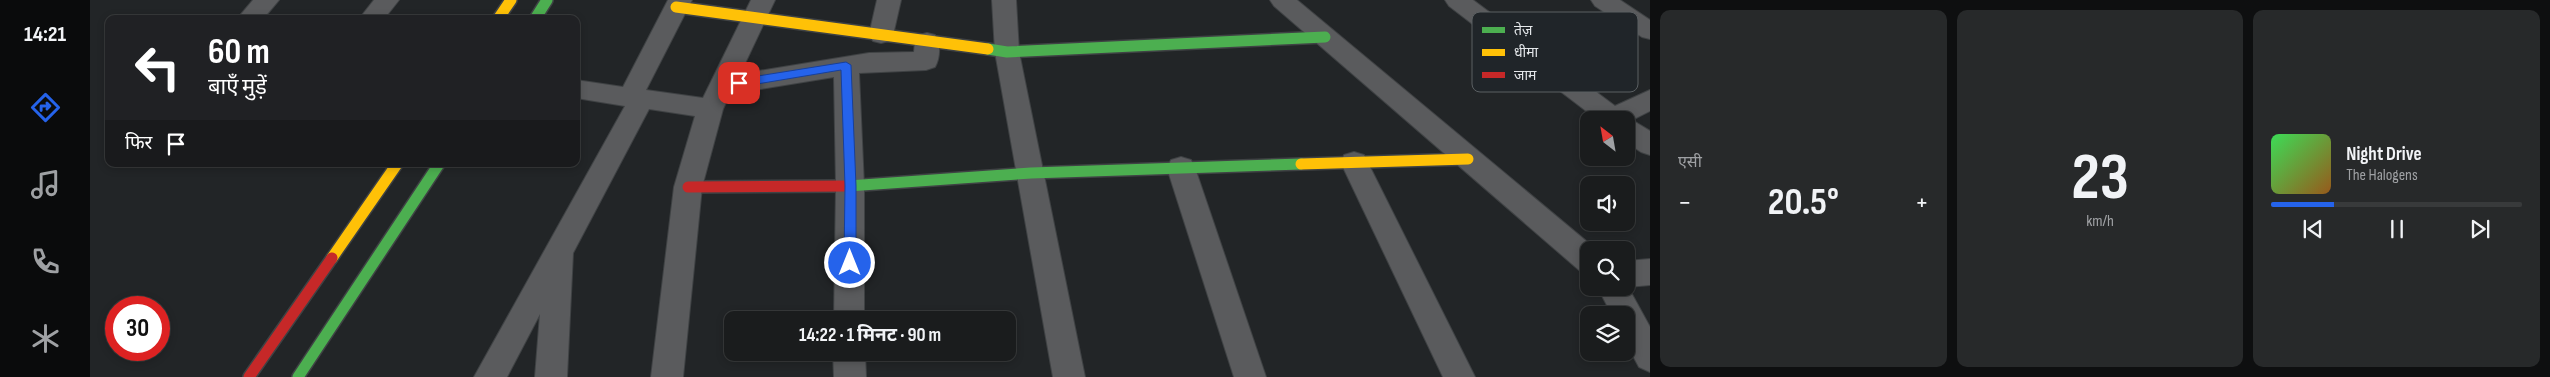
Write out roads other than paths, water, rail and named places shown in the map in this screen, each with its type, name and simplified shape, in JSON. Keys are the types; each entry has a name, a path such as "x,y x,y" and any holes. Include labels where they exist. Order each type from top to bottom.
{"street":[{"path":"253,15 267,0"},
{"path":"374,15 387,0"},
{"path":"501,15 511,0"},
{"path":"537,15 547,0"},
{"path":"881,35 889,0"},
{"path":"1004,0 1007,52 1069,377"},
{"path":"1282,0 1580,253"},
{"path":"1457,0 1473,12"},
{"path":"1603,0 1621,12"},
{"path":"490,377 561,248 636,98 678,3 758,9 881,35 1007,52 1325,37"},
{"path":"667,377 688,187 715,97 758,9"},
{"path":"1638,23 1650,31"},
{"path":"580,90 636,98 715,97 846,65 869,62 926,61 927,41"},
{"path":"846,65 850,186 849,311"},
{"path":"1579,92 1604,111"},
{"path":"1634,111 1650,99"},
{"path":"1635,134 1650,145"},
{"path":"688,187 850,186 1031,173 1468,159"},
{"path":"1354,163 1459,377"},
{"path":"249,377 395,167"},
{"path":"298,377 437,167"},
{"path":"1181,168 1250,377"},
{"path":"550,377 561,248"},
{"path":"1635,273 1650,272"},
{"path":"1617,296 1650,357"},
{"path":"1630,296 1650,312"},
{"path":"849,361 850,377"}]}
